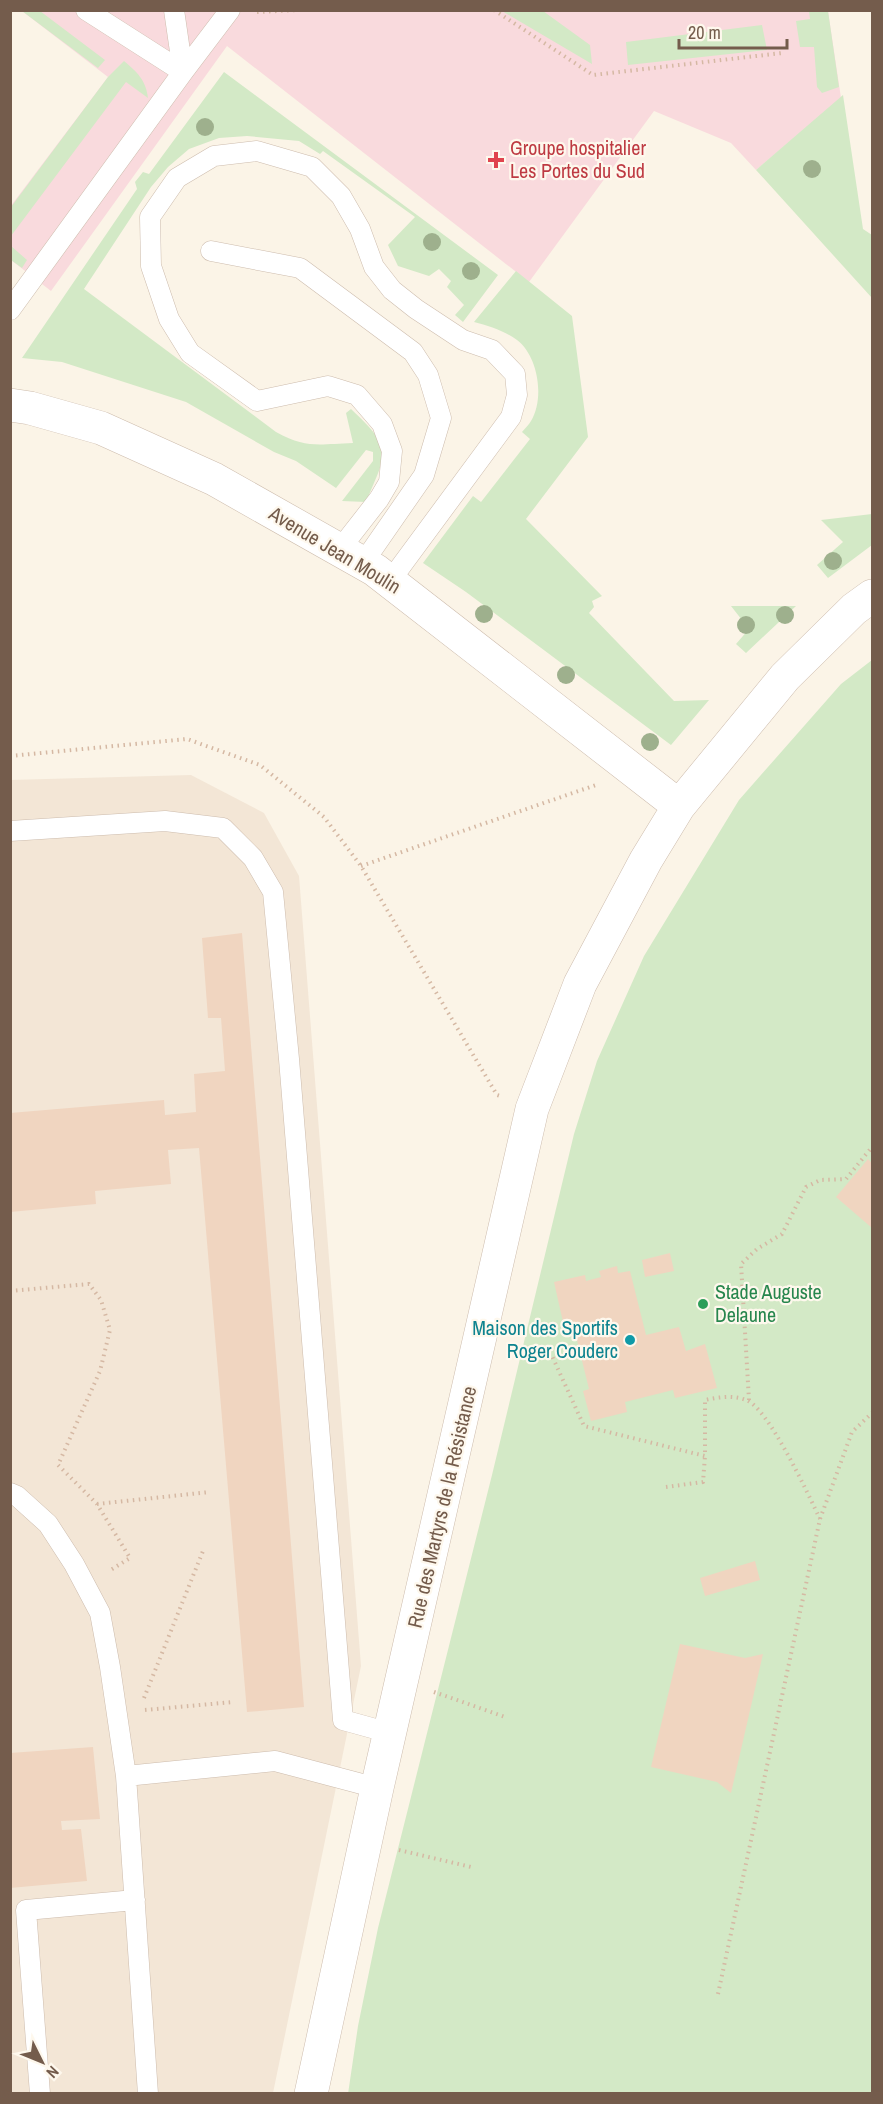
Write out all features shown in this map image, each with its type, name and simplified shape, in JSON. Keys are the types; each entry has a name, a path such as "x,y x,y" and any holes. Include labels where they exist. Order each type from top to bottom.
{"street":[{"name":"Avenue Jean Moulin","path":"10,405 30,408 101,428 214,479 352,556 390,581 679,806"},
{"name":"Rue des Martyrs de la Résistance","path":"311,2094 377,1788 532,1109 580,984 646,860 679,806 785,677 854,609 873,596"}],"lane":[{"path":"86,10 183,72"},
{"path":"174,10 183,72"},
{"path":"10,310 183,72 231,10"},
{"path":"352,556 389,482 392,451 382,424 357,395 328,386 257,401 190,353 169,319 151,266 150,218 177,178 214,156 257,151 312,166 340,196 360,229 374,267 392,290 463,340 492,350 515,374 517,395 511,417 390,581"},
{"path":"211,251 300,268 413,352 428,375 441,418 424,475 352,556"},
{"path":"10,831 165,821 223,828 253,858 273,892 289,1059 343,1719 390,1733"},
{"path":"10,1493 17,1496 48,1524 74,1564 100,1613 126,1776 148,2094"},
{"path":"126,1776 274,1761 377,1788"},
{"path":"40,2094 26,1910 135,1900"}],"path":[{"path":"494,10 593,75 782,53"},
{"path":"10,756 187,739 260,765 324,817 361,866 497,1095 532,1109"},
{"path":"361,866 634,772"},
{"path":"820,1519 773,1428 749,1400 741,1264 757,1249 782,1233 806,1187 820,1180 846,1179 873,1147"},
{"path":"10,1291 89,1284 101,1300 110,1330 100,1371 58,1465 98,1504 130,1558 85,1585"},
{"path":"515,1351 552,1356 584,1426 705,1456"},
{"path":"666,1487 703,1482 705,1400 723,1396 749,1400"},
{"path":"718,1994 820,1519 852,1432 873,1413"},
{"path":"98,1504 210,1492"},
{"path":"138,1710 203,1551"},
{"path":"402,1681 505,1717"},
{"path":"117,1714 138,1710 233,1702"},
{"path":"366,1842 471,1866"}],"shaded area":[{"name":"Groupe hospitalier Les Portes du Sud","path":"22,11 828,11 841,98 756,170 731,143 654,111 529,282 227,46 51,291 11,260 10,207 108,77"},
{"path":"191,775 264,813 299,876 361,1666 273,2093 11,2093 10,780"}],"green space":[{"path":"22,11 40,11 105,60 98,68"},
{"path":"502,11 543,11 590,45 592,64"},
{"path":"809,11 828,11 839,87 822,93 817,87 814,47 800,47 796,21 810,19"},
{"path":"762,25 767,50 628,65 626,42"},
{"path":"124,61 140,77 148,98 126,82 11,236 11,207 108,77"},
{"path":"224,72 498,275 463,322 455,315 464,305 447,287 451,281 439,269 429,276 398,266 388,245 415,217 323,151 320,154 299,141 247,136 219,138 189,149 168,167 151,187 84,289 276,432 287,437 313,444 353,443 346,413 351,409 374,433 380,442 382,451 379,471 366,502 342,501 373,461 373,452 366,450 336,488 296,461 274,452 186,402 62,362 22,358 137,189 135,182 143,172 149,174"},
{"path":"843,95 863,229 872,235 872,298 756,170"},
{"path":"11,246 27,260 22,268 11,260"},
{"path":"516,271 572,316 588,437 526,519 602,596 592,601 594,607 589,613 674,701 709,700 671,745 466,592 423,563 473,496 481,502 530,439 522,432 535,412 538,389 530,356 517,340 497,329 474,322"},
{"path":"872,514 872,545 828,578 817,565 843,542 821,520"},
{"path":"731,606 796,606 746,653 736,644 749,629"},
{"name":"Stade Auguste Delaune","path":"872,660 872,2093 348,2094 358,2026 378,1928 492,1475 574,1134 597,1061 644,956 739,800 841,684"}],"building":[{"path":"242,933 304,1707 247,1712 199,1148 168,1150 171,1184 95,1191 96,1204 10,1212 10,1113 164,1100 165,1115 196,1112 194,1074 225,1071 221,1018 208,1018 202,938"},
{"path":"868,1159 872,1163 872,1228 836,1197"},
{"path":"670,1253 674,1271 645,1277 642,1260"},
{"name":"Maison des Sportifs Roger Couderc","path":"617,1266 618,1273 630,1271 646,1335 679,1327 686,1351 705,1344 717,1388 675,1398 673,1390 625,1402 627,1412 591,1421 583,1391 589,1389 572,1320 563,1322 554,1282 585,1275 586,1281 601,1277 599,1271"},
{"path":"755,1561 760,1580 705,1596 700,1578"},
{"path":"680,1644 745,1658 763,1654 731,1793 717,1782 651,1767"},
{"path":"93,1747 100,1819 61,1821 62,1830 81,1829 87,1881 10,1888 10,1753"}],"place":[{"name":"Groupe hospitalier Les Portes du Sud","path":"496,160"},
{"name":"Stade Auguste Delaune","path":"703,1304"},
{"name":"Maison des Sportifs Roger Couderc","path":"630,1340"}]}
